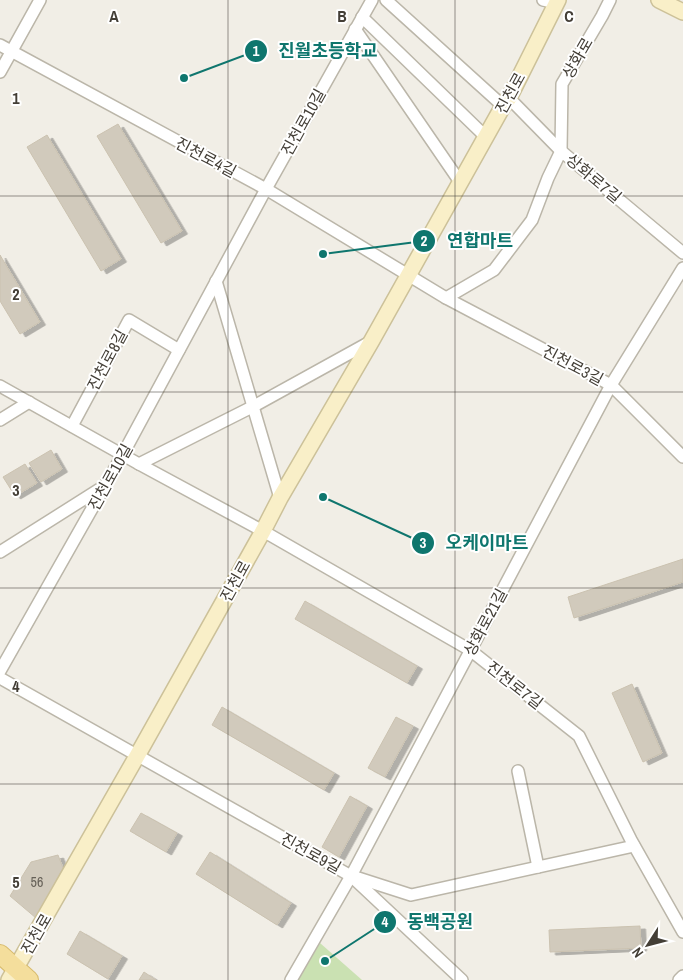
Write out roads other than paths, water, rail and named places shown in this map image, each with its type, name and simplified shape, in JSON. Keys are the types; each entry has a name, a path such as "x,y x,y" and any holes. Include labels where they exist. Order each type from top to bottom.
{"main road":[{"path":"659,0 683,12"},
{"name":"진천로","path":"18,976 137,756 264,531 280,498 371,342 506,102 553,1"},
{"path":"0,954 18,976"}],"street":[{"path":"0,72 40,0"},
{"name":"진천로10길","path":"0,671 123,454 266,189 372,0"},
{"path":"386,0 506,102"},
{"name":"상화로","path":"561,151 562,84 610,0"},
{"path":"362,17 486,137"},
{"path":"356,29 460,182"},
{"name":"진천로4길","path":"0,45 266,189 408,275"},
{"name":"상화로7길","path":"506,102 561,151 683,253"},
{"path":"446,298 494,270 532,220 548,178 561,151"},
{"name":"상화로21길","path":"291,980 351,876 611,385 683,268"},
{"name":"진천로3길","path":"408,275 446,298 611,385 683,457"},
{"path":"216,281 280,498"},
{"name":"진천로8길","path":"72,426 129,320 179,350"},
{"path":"140,464 254,406 371,342"},
{"path":"0,386 264,531"},
{"path":"0,420 29,402"},
{"path":"0,552 105,486"},
{"name":"진천로7길","path":"264,531 470,650 580,736 634,846 683,932"},
{"path":"0,678 137,756"},
{"name":"진천로9길","path":"137,756 351,876 462,980"},
{"path":"518,771 538,867"},
{"path":"351,876 411,896 634,846"},
{"path":"679,980 683,976"}],"place":[{"name":"진월초등학교","path":"184,78"},
{"name":"연합마트","path":"323,254"},
{"name":"오케이마트","path":"323,497"},
{"name":"동백공원","path":"325,961"}]}
